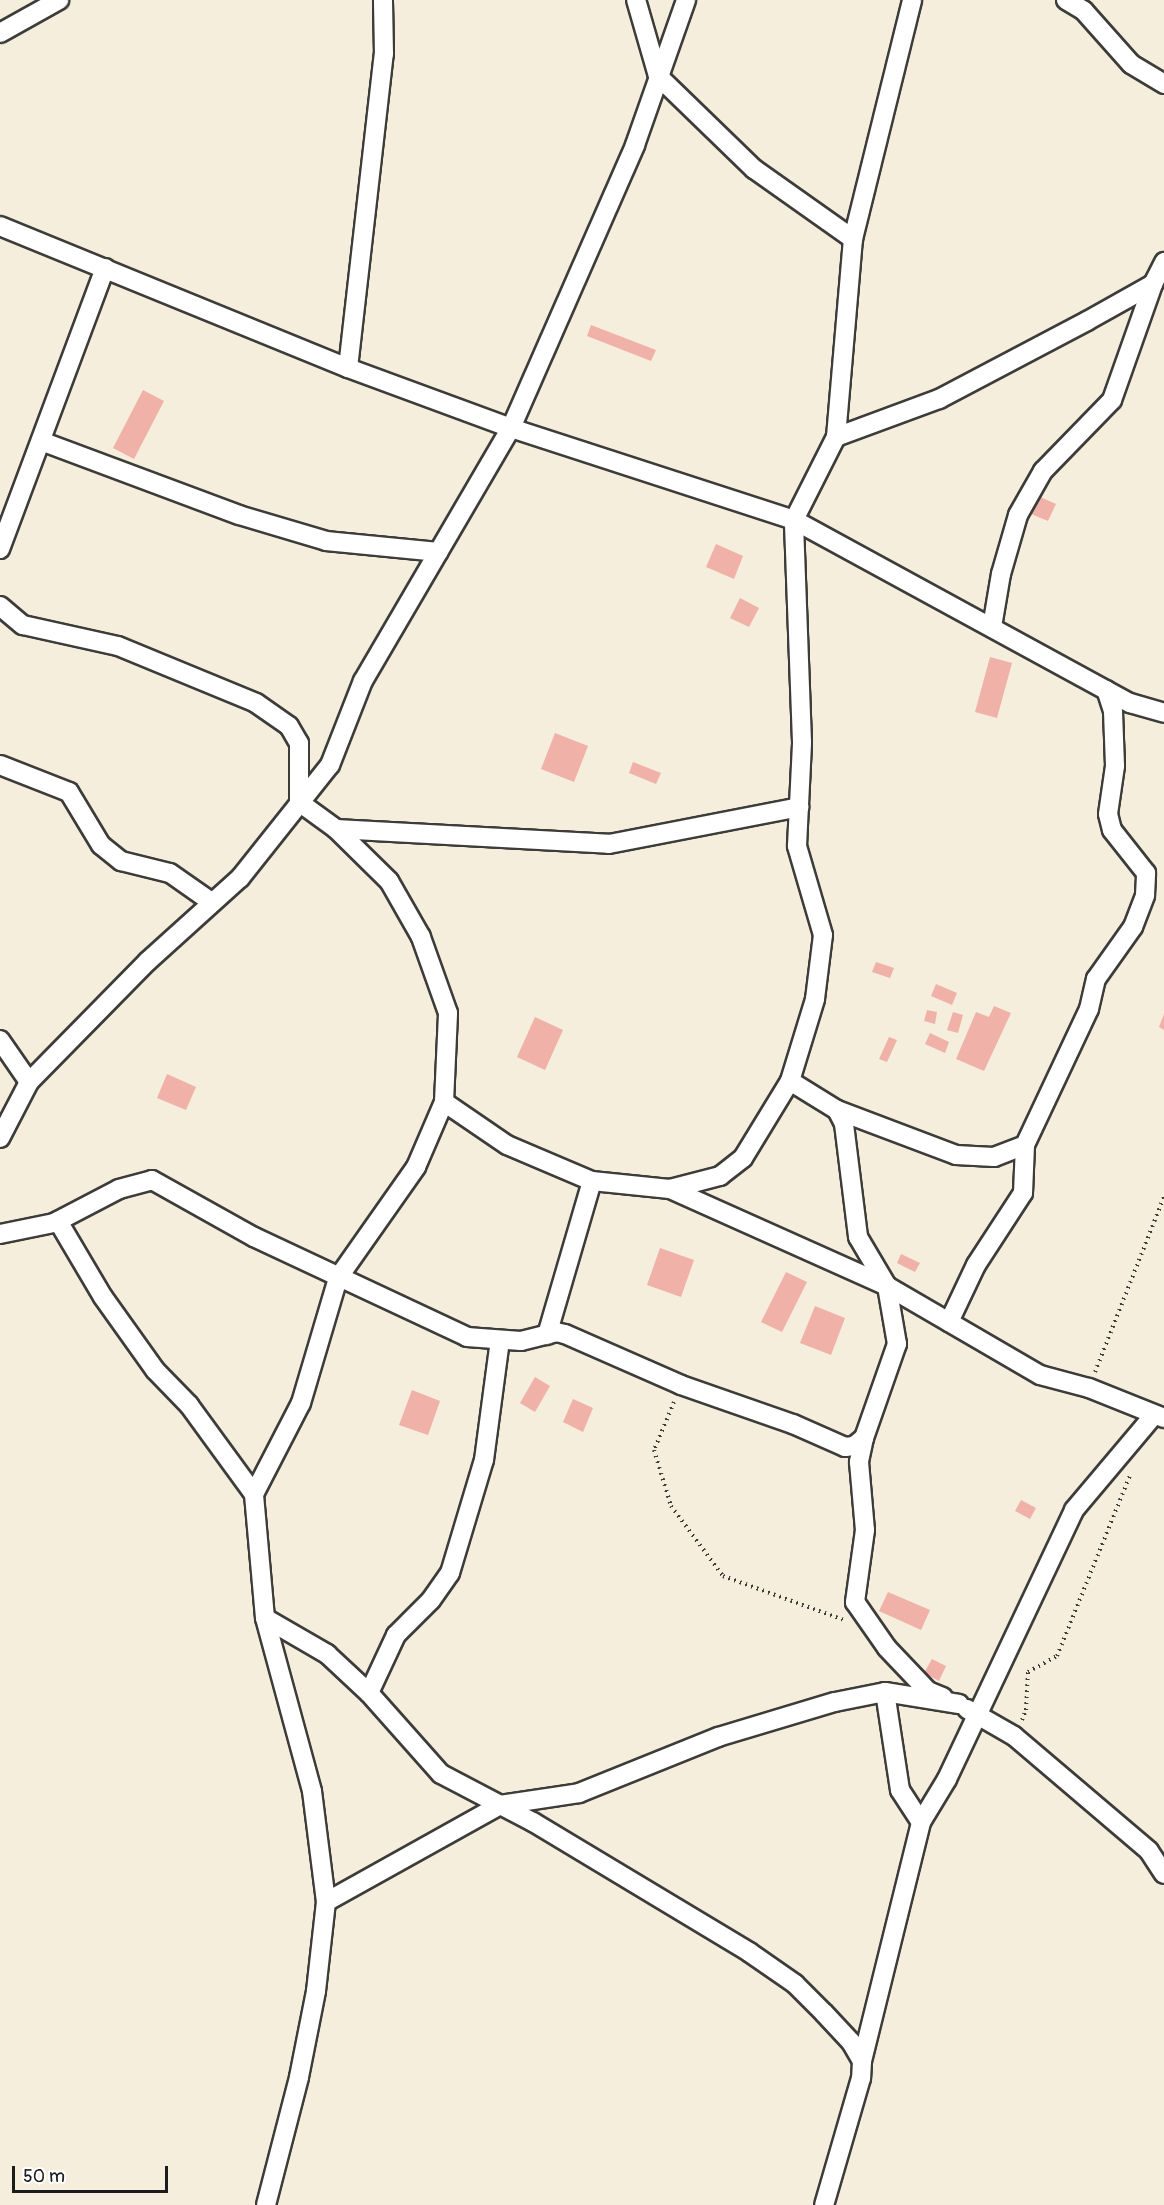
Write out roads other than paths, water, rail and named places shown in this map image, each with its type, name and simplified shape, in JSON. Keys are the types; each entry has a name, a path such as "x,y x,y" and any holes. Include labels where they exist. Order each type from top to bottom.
{"street":[{"path":"0,33 59,0"},
{"path":"348,368 384,54 383,0"},
{"path":"636,0 658,76 754,169 853,239"},
{"path":"0,1137 29,1082 210,901 240,878 330,765 363,681 511,428 635,145 686,0"},
{"path":"670,1189 720,1176 743,1158 790,1081 815,999 823,935 797,846 802,742 794,520 836,437 853,239 912,0"},
{"path":"1066,0 1084,11 1131,64 1164,84"},
{"path":"0,226 348,368 511,428 794,520 1130,703 1164,713"},
{"path":"992,627 1001,574 1018,515 1043,471 1112,400 1153,284 1164,262"},
{"path":"0,549 105,268"},
{"path":"836,437 939,399 1153,284"},
{"path":"40,441 239,514 326,542 438,552"},
{"path":"0,606 23,625 118,645 256,703 289,726 299,743 300,802"},
{"path":"949,1322 976,1265 1023,1193 1025,1145 1089,1009 1096,979 1133,927 1144,895 1146,873 1112,831 1108,814 1115,766 1113,711 1106,690"},
{"path":"0,765 69,792 101,845 121,861 170,873 210,901"},
{"path":"254,1494 301,1403 338,1278 416,1167 444,1102 448,1013 421,937 389,881 336,829 300,802"},
{"path":"336,829 609,844 799,807"},
{"path":"0,1040 29,1082"},
{"path":"790,1081 837,1110 956,1155 994,1157 1025,1145"},
{"path":"444,1102 507,1145 592,1181 670,1189 887,1286 1040,1375 1089,1388 1159,1416 1074,1510 978,1715 921,1822 862,2061 861,2078 824,2205"},
{"path":"837,1110 844,1124 858,1237 887,1286 897,1344 864,1438 859,1462 865,1530 855,1602 870,1627 928,1691 959,1704 1014,1736 1149,1851 1164,1874"},
{"path":"0,1234 58,1221 118,1189 152,1180 254,1237 467,1337 520,1341 565,1334 681,1385 793,1424 845,1447 854,1446 864,1438"},
{"path":"547,1335 592,1181"},
{"path":"58,1221 103,1297 149,1361 196,1414 254,1494 265,1618 312,1791 326,1902 309,2024 266,2205"},
{"path":"369,1693 396,1635 430,1600 450,1573 484,1460 500,1340"},
{"path":"265,1618 327,1654 369,1693 441,1774 500,1804 776,1971 824,2013 851,2042 862,2061"},
{"path":"326,1902 500,1804 579,1793 718,1737 835,1702 885,1692 959,1704"},
{"path":"885,1692 900,1790 921,1822"}]}
